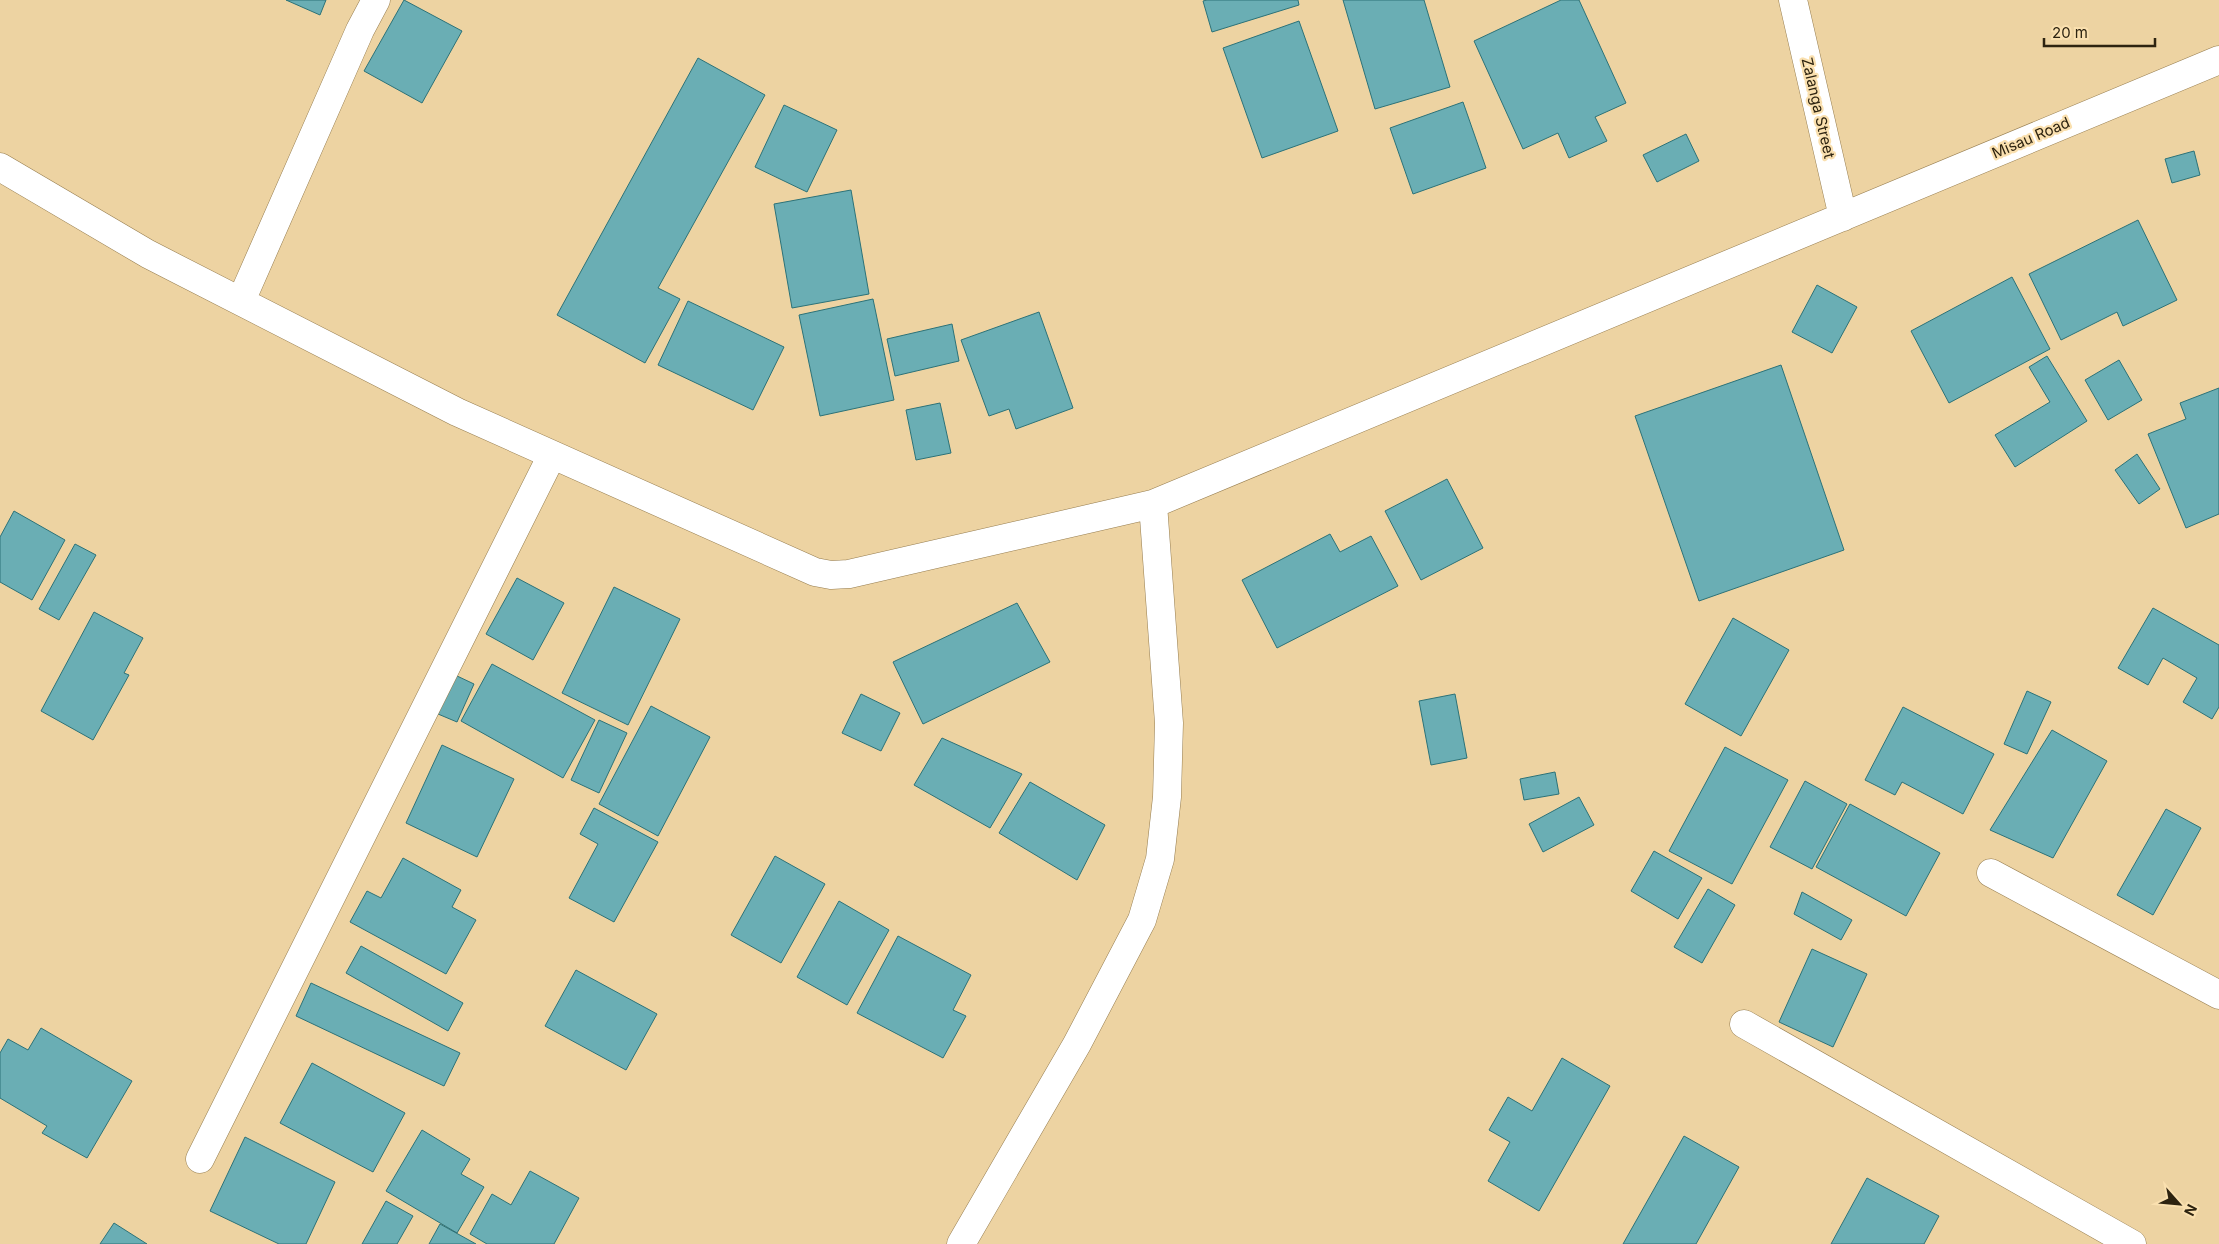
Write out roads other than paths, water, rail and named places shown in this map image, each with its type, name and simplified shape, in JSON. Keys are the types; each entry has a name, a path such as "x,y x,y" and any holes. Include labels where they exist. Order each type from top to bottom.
{"street":[{"path":"241,301 360,30 376,0"},
{"name":"Zalanga Street","path":"1793,0 1843,217"},
{"name":"Misau Road","path":"0,167 148,254 457,412 815,572 831,575 849,574 1152,504 2219,60"},
{"path":"200,1159 552,455"},
{"path":"961,1244 1077,1044 1142,920 1160,859 1167,797 1169,723 1152,504"},
{"path":"1991,873 2219,995"},
{"path":"1744,1024 2132,1244"}]}
